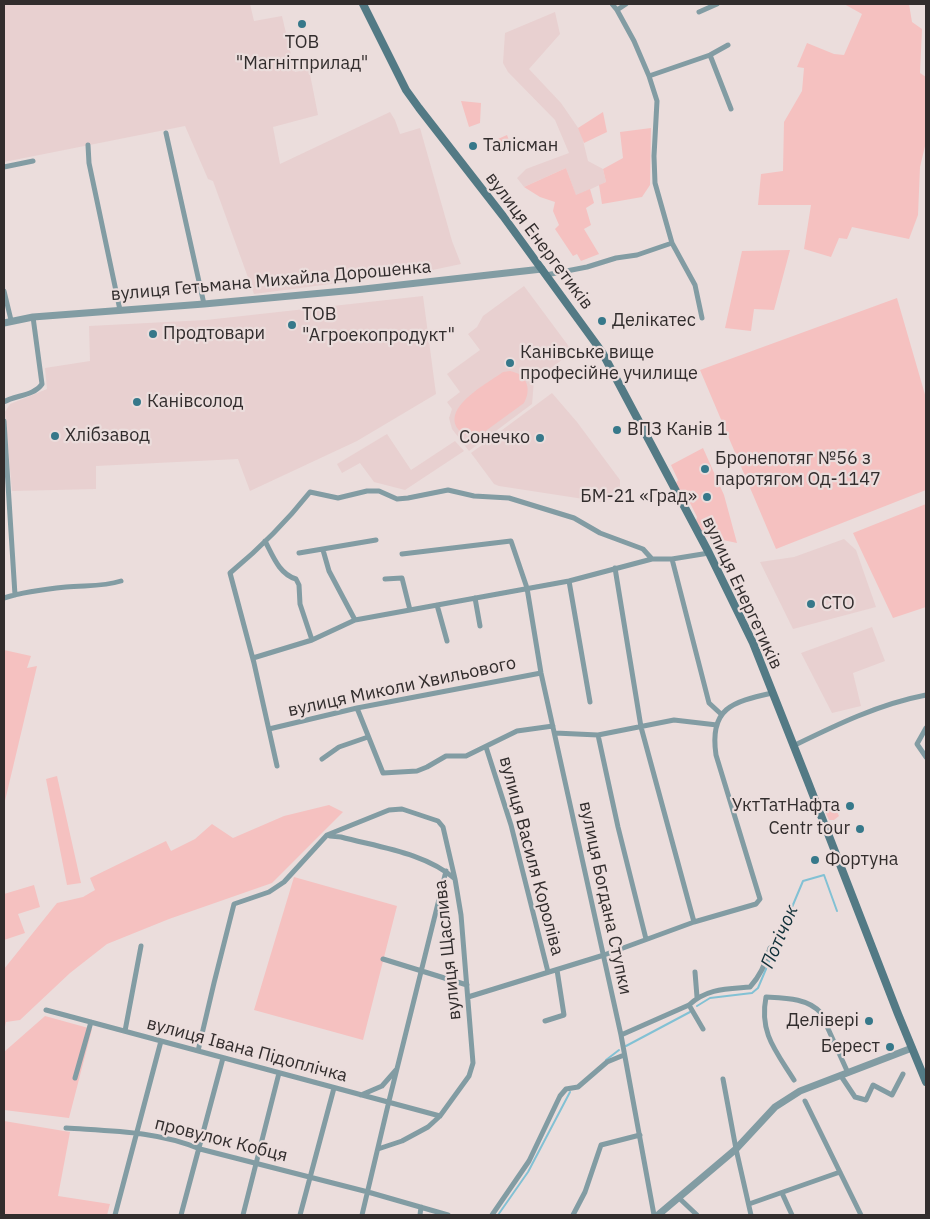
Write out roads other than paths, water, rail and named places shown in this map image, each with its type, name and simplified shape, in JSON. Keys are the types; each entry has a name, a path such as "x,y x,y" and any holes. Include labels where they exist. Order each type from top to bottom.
{"main road":[{"name":"вулиця Енергетиків","path":"362,4 411,96 544,272 606,358 710,553 753,643 926,1082"}],"street":[{"path":"612,4 634,41 657,101 654,156 655,183 672,243 695,285 702,318"},
{"path":"617,10 626,4"},
{"path":"699,12 717,4"},
{"path":"649,76 728,46"},
{"path":"710,54 731,109"},
{"path":"166,133 204,304"},
{"path":"88,145 89,163 120,310"},
{"path":"4,167 33,161"},
{"path":"544,272 587,267 616,258 638,255 672,243"},
{"name":"вулиця Гетьмана Михайла Дорошенка","path":"7,321 33,317 204,304 544,272"},
{"path":"4,291 7,321"},
{"path":"4,402 13,397 37,390 42,384 33,317"},
{"path":"4,421 6,504 15,595"},
{"path":"277,766 253,658 230,573 257,551 294,513 310,492 338,498 366,491 379,491 397,499 448,490 474,496 509,498 574,518 600,533 643,549 652,559"},
{"path":"299,552 323,550 376,540"},
{"path":"265,541 282,572 288,577 296,579 299,585 300,604 312,640"},
{"name":"вулиця Богдана Ступки","path":"402,554 511,541 528,588 541,673 621,1035 654,1215"},
{"path":"323,550 329,571 355,620"},
{"path":"253,658 312,640 355,620 569,581 652,559 672,559 710,553"},
{"path":"672,559 709,704 721,714"},
{"path":"616,568 641,727 694,922"},
{"path":"385,579 402,578 410,610"},
{"path":"4,598 65,587 107,586 121,581"},
{"path":"569,581 590,702"},
{"path":"475,598 480,626"},
{"path":"437,605 447,641"},
{"name":"вулиця Миколи Хвильового","path":"269,729 356,708 541,673"},
{"path":"468,998 604,955 694,922 756,904 760,899 716,755 714,740 721,714 734,703 772,693"},
{"path":"793,746 859,715 906,699 924,695 926,702"},
{"path":"356,708 383,773 418,771 446,756 466,756 518,732 553,726"},
{"path":"555,733 598,735 674,720 718,725"},
{"path":"926,728 917,744 926,757"},
{"path":"598,735 618,827 646,939"},
{"path":"322,759 340,747 368,737"},
{"name":"вулиця Василя Короліва","path":"486,748 511,825 548,972"},
{"name":"вулиця Щаслива","path":"327,836 389,810 402,809 438,821 442,827 462,916 473,1063 468,1076 440,1116 428,1127 378,1149"},
{"path":"198,1051 234,904 269,892 284,882 327,836 341,837 418,858 446,871 455,879"},
{"path":"362,1215 446,871"},
{"path":"125,1031 141,946"},
{"path":"621,1035 689,1005 697,997 708,992 750,987 758,979 770,948"},
{"path":"383,959 467,985"},
{"path":"545,1021 564,1015 557,970"},
{"path":"695,972 697,997"},
{"path":"794,1080 771,1043 765,1029 764,1008 766,997 789,998 816,1008 821,1013 844,1075 855,1097 866,1100 873,1085 892,1095 903,1074"},
{"path":"689,1005 703,1029"},
{"name":"вулиця Івана Підоплічка","path":"46,1010 440,1116"},
{"path":"75,1078 91,1022"},
{"path":"114,1215 161,1041"},
{"path":"658,1215 736,1149 775,1107 800,1091 912,1048"},
{"path":"492,1215 528,1161 560,1096 566,1089 578,1087 607,1062 624,1055"},
{"path":"182,1215 224,1058"},
{"path":"360,1095 382,1086 398,1068"},
{"path":"243,1215 279,1073"},
{"path":"723,1079 751,1215"},
{"path":"300,1215 334,1088"},
{"path":"805,1101 861,1215"},
{"name":"провулок Кобця","path":"66,1128 136,1134 184,1143 200,1149 368,1192 448,1215"},
{"path":"573,1215 585,1192 601,1144 640,1135"},
{"path":"749,1204 840,1172"},
{"path":"782,1193 792,1215"},
{"path":"679,1198 697,1215"},
{"path":"420,1215 421,1207"}],"waterway":[{"name":"Потічок","path":"697,1006 710,998 752,993 758,988 803,881 824,875 837,911"},
{"name":"Потічок","path":"626,1046 690,1012"},
{"name":"Потічок","path":"606,1060 619,1050"},
{"name":"Потічок","path":"498,1215 528,1172 570,1092"}],"place":[{"name":"ТОВ \"Магнітприлад\"","path":"302,24"},
{"name":"Талісман","path":"473,146"},
{"name":"Делікатес","path":"602,321"},
{"name":"ТОВ \"Агроекопродукт\"","path":"292,325"},
{"name":"Продтовари","path":"153,334"},
{"name":"Канівське вище професійне училище","path":"510,363"},
{"name":"Канівсолод","path":"137,402"},
{"name":"ВПЗ Канів 1","path":"617,430"},
{"name":"Хлібзавод","path":"55,436"},
{"name":"Сонечко","path":"540,438"},
{"name":"Бронепотяг №56 з паротягом Од-1147","path":"705,469"},
{"name":"БМ-21 «Град»","path":"707,497"},
{"name":"СТО","path":"811,604"},
{"name":"УктТатНафта","path":"850,806"},
{"name":"Centr tour","path":"860,829"},
{"name":"Фортуна","path":"815,860"},
{"name":"Делівері","path":"869,1021"},
{"name":"Берест","path":"890,1047"}]}
